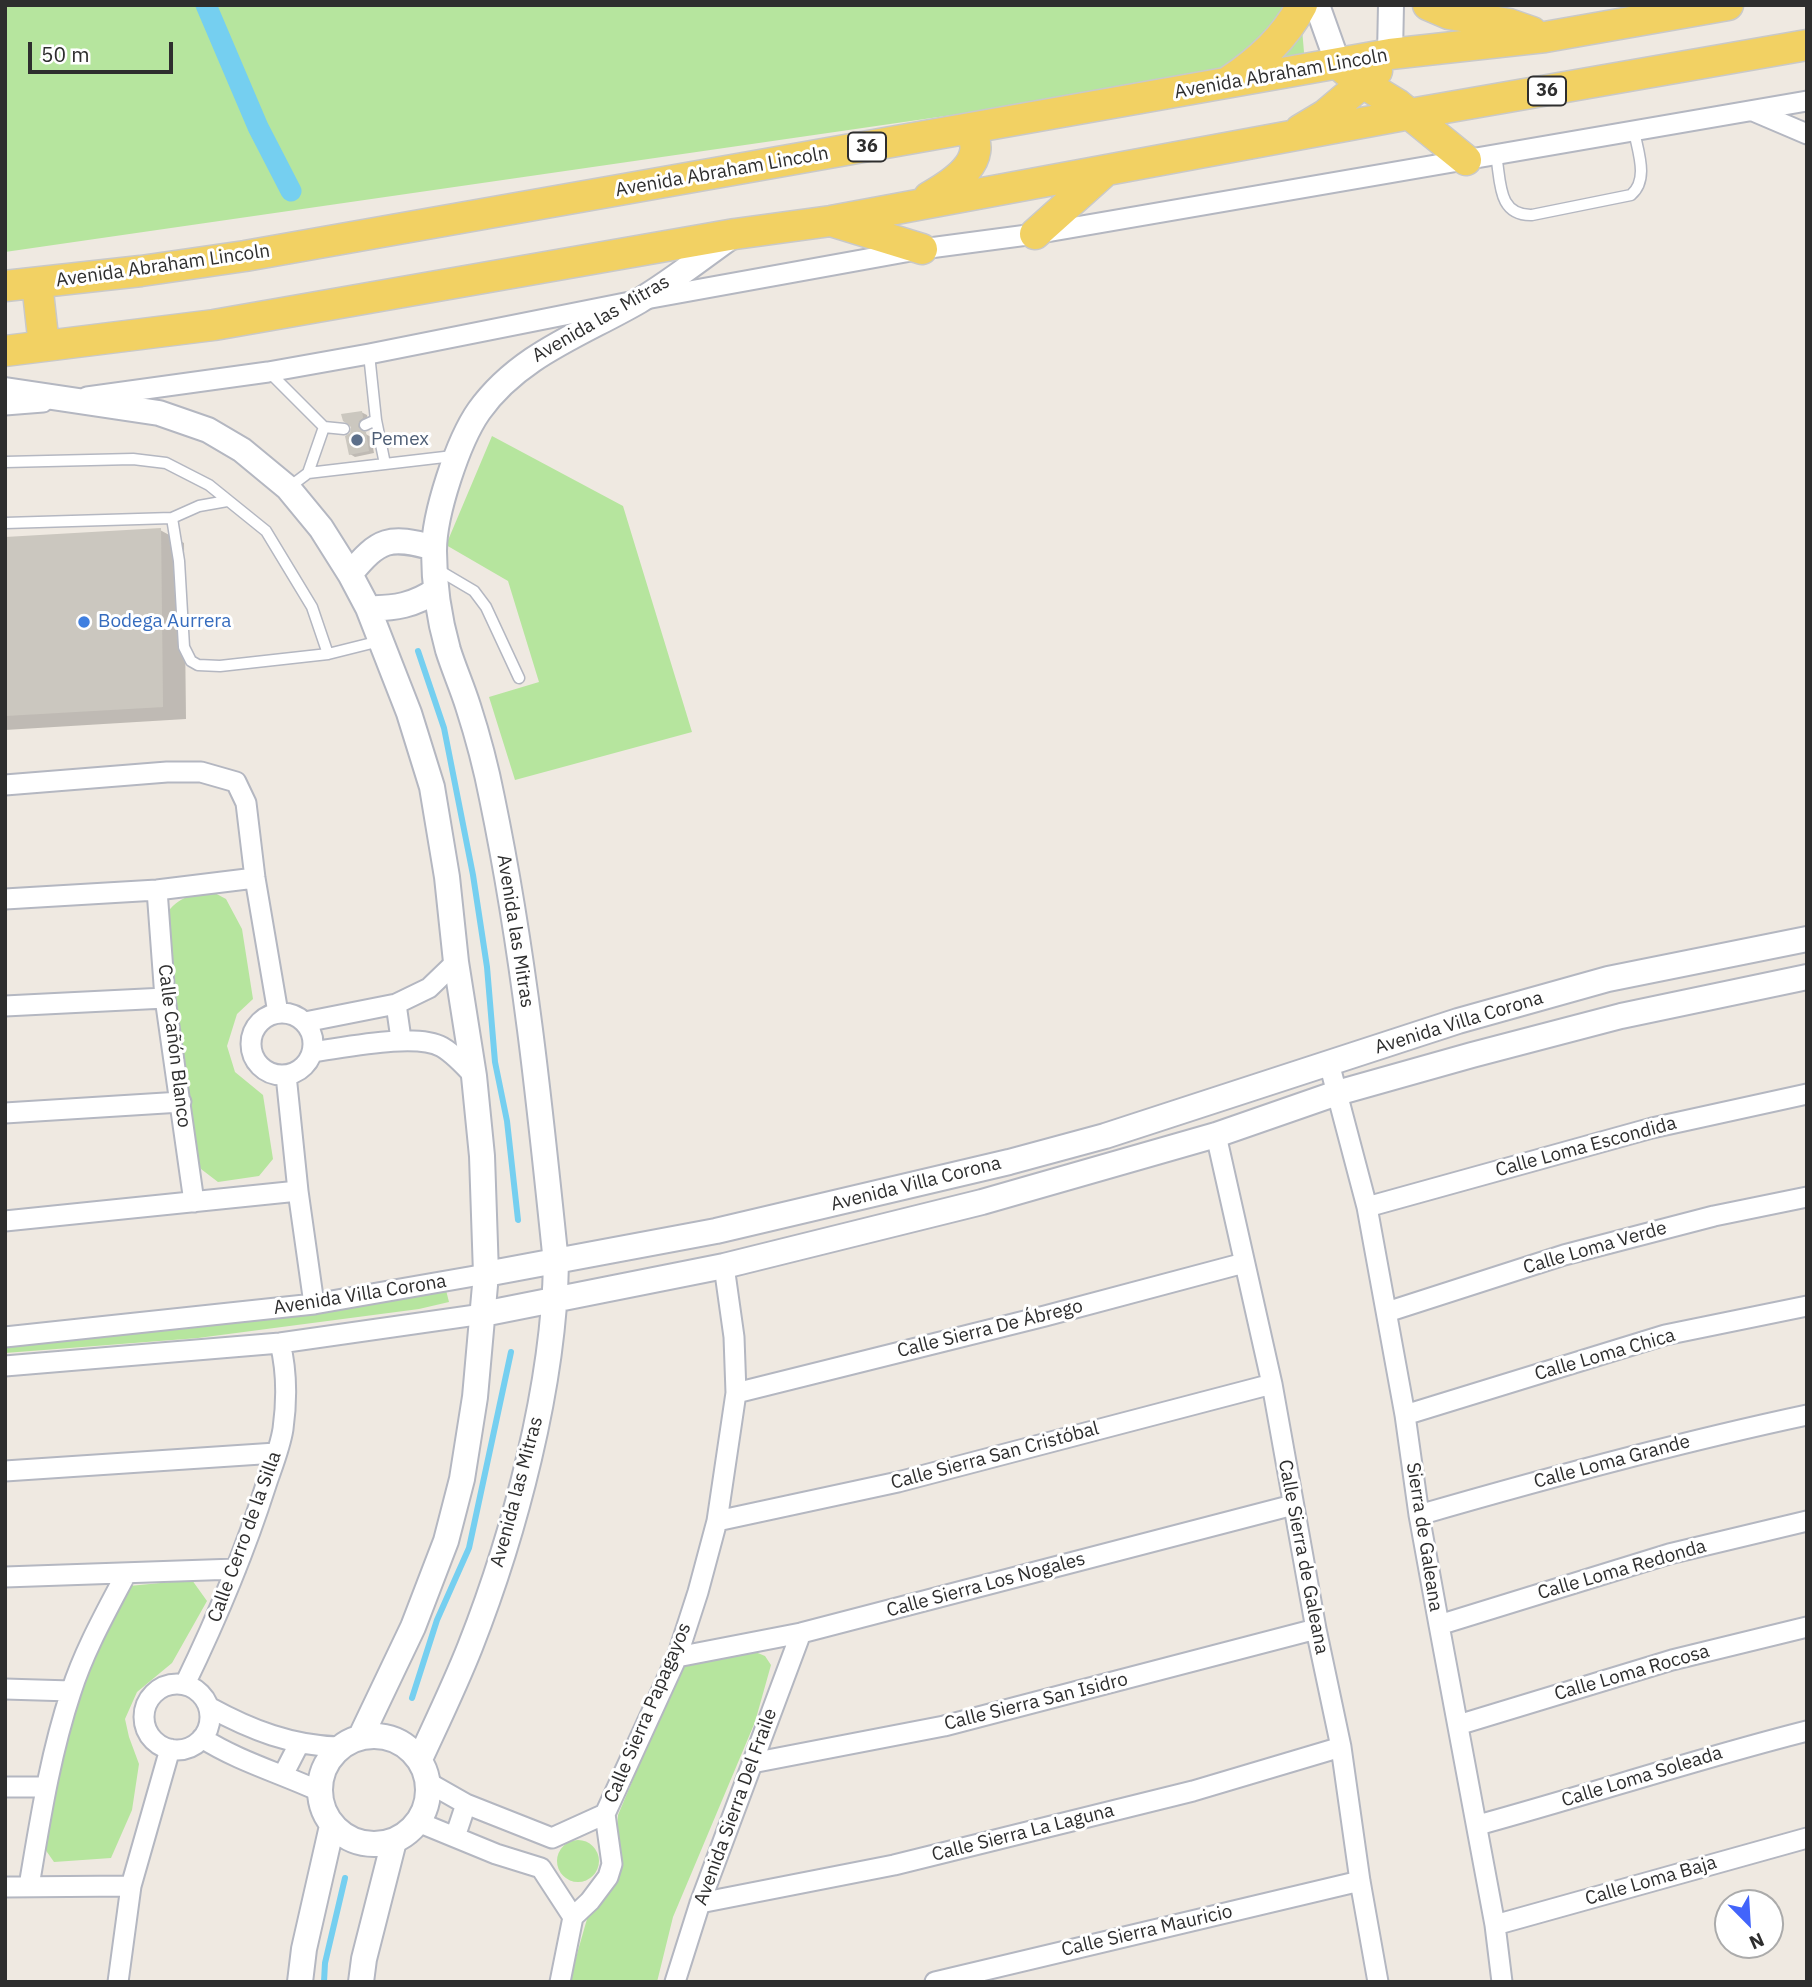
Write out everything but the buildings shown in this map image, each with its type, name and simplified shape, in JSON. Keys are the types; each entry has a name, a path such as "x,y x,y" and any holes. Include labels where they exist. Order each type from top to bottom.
{"main road":[{"path":"1224,85 1275,44 1291,27 1302,5"},
{"path":"1429,5 1449,14 1509,24 1545,37"},
{"name":"Avenida Abraham Lincoln","path":"5,286 245,256 1390,54 1545,37 1728,5"},
{"name":"36","path":"5,351 214,325 735,234 831,221 1104,173 1410,114 1807,46"},
{"path":"1288,137 1325,115 1363,83 1390,54"},
{"path":"1338,64 1410,114 1466,160"},
{"path":"916,205 946,188 967,170 975,150 969,129"},
{"path":"1035,233 1104,173"},
{"path":"831,221 922,249"},
{"path":"37,283 44,346"}],"street":[{"path":"1317,5 1338,64"},
{"path":"1390,54 1391,5"},
{"path":"5,405 63,400 268,372 922,249 1035,233 1807,101"},
{"path":"1752,111 1807,134"},
{"name":"Avenida las Mitras","path":"420,1759 470,1647 520,1493 539,1408 556,1298 556,1263 535,1051 502,845 486,767 468,704 449,652 435,569 440,508 458,455 477,413 525,364 559,341 640,300 735,234"},
{"path":"5,390 159,413 208,430 242,450 288,488 320,528 368,608 409,713 432,787 447,877 482,1156 486,1274 475,1397 462,1479 446,1541 413,1627 350,1742 328,1759 321,1775 319,1791 320,1804 332,1826 345,1837 360,1843 394,1841 418,1822 428,1803 429,1783 420,1759 404,1743 383,1735 350,1742 299,1744 238,1723 209,1707 200,1693 185,1684 166,1685 151,1696 144,1714 148,1732 153,1740 170,1749 184,1749 202,1738 209,1724 209,1707"},
{"path":"350,574 370,551 383,543 409,541 435,569 423,599 391,609 368,608"},
{"path":"5,785 167,772 201,772 236,782 246,803 278,1013"},
{"path":"5,899 157,890 256,878"},
{"name":"Calle Cañón Blanco","path":"157,890 165,998 194,1202"},
{"name":"Avenida Villa Corona","path":"5,1337 314,1304 556,1263 730,1228 1009,1162 1105,1136 1458,1021 1608,979 1807,939"},
{"path":"305,1022 396,1004 429,988 456,962"},
{"name":"Avenida Villa Corona","path":"5,1366 280,1343 483,1314 724,1266 982,1202 1216,1135 1337,1093 1621,1016 1807,977"},
{"path":"5,1006 165,998"},
{"path":"396,1004 401,1039"},
{"path":"278,1013 288,1013 305,1022 311,1031 313,1052 303,1067 286,1074 276,1074 259,1065 251,1048 251,1038 261,1021 278,1013"},
{"path":"313,1052 401,1039 439,1045 455,1056 474,1076"},
{"name":"Sierra de Galeana","path":"1329,1063 1367,1207 1387,1312 1419,1515 1478,1825 1502,1982"},
{"path":"286,1074 298,1191 314,1304"},
{"name":"Calle Loma Escondida","path":"1367,1207 1652,1128 1807,1094"},
{"path":"5,1113 181,1102"},
{"name":"Calle Sierra de Galeana","path":"1216,1135 1272,1384 1316,1629 1341,1747 1378,1982"},
{"path":"5,1221 298,1191"},
{"name":"Calle Loma Verde","path":"1387,1312 1564,1255 1714,1216 1807,1197"},
{"name":"Calle Sierra De Ábrego","path":"736,1393 1244,1263"},
{"name":"Calle Sierra Papagayos","path":"573,1917 602,1888 608,1877 612,1864 605,1814 677,1657 717,1521 736,1393 734,1337 724,1266"},
{"name":"Calle Loma Chica","path":"1405,1415 1665,1335 1807,1306"},
{"name":"Calle Cerro de la Silla","path":"185,1684 256,1518 283,1432 285,1363 280,1343"},
{"name":"Calle Sierra San Cristóbal","path":"717,1521 898,1482 1272,1384"},
{"name":"Calle Loma Grande","path":"1419,1515 1539,1480 1734,1430 1807,1415"},
{"path":"5,1471 276,1453"},
{"name":"Calle Sierra Los Nogales","path":"677,1657 801,1633 1293,1505"},
{"name":"Calle Loma Redonda","path":"1439,1625 1670,1554 1807,1521"},
{"path":"5,1577 236,1569"},
{"path":"29,1886 45,1787 71,1690 97,1630 126,1574"},
{"name":"Calle Loma Rocosa","path":"1458,1725 1672,1660 1807,1627"},
{"name":"Calle Sierra San Isidro","path":"752,1763 944,1726 1316,1629"},
{"name":"Avenida Sierra Del Fraile","path":"675,1982 700,1903 801,1633"},
{"path":"5,1689 71,1690"},
{"path":"226,1752 238,1723"},
{"name":"Calle Loma Soleada","path":"1478,1825 1580,1797 1717,1754 1807,1731"},
{"path":"202,1738 226,1752 319,1791"},
{"path":"283,1775 299,1744"},
{"name":"Calle Sierra La Laguna","path":"700,1903 948,1852 1193,1791 1341,1747"},
{"path":"118,1982 131,1886 170,1749"},
{"path":"429,1783 466,1804 552,1838"},
{"path":"5,1787 45,1787"},
{"path":"456,1837 466,1804"},
{"path":"541,1868 552,1838 605,1814"},
{"path":"418,1822 496,1854 541,1868 573,1917 560,1982"},
{"path":"300,1982 304,1949 332,1826"},
{"name":"Calle Loma Baja","path":"1495,1926 1807,1838"},
{"path":"361,1982 364,1959 394,1841"},
{"name":"Calle Sierra Mauricio","path":"935,1982 1360,1881"},
{"path":"5,1887 131,1886"}],"lane":[{"path":"1496,155 1507,205 1513,212 1532,215 1631,195 1638,190 1642,181 1634,131"},
{"path":"369,354 376,420 385,464"},
{"path":"268,372 324,427 344,429"},
{"path":"365,425 376,420"},
{"path":"308,473 324,427"},
{"path":"288,488 308,473 458,455"},
{"path":"5,462 133,459 166,463 209,485 266,531 313,607 328,654"},
{"path":"5,523 172,518 199,506 227,501"},
{"path":"172,518 179,562 184,647 191,661 198,665 220,666 328,654 381,640"},
{"path":"435,569 474,591 486,607 519,678"}],"green space":[{"path":"5,5 1300,5 1305,64 5,252"},
{"path":"492,436 623,506 692,732 515,780 489,697 539,682 508,581 446,545"},
{"path":"211,891 226,899 242,929 253,999 237,1014 227,1046 235,1072 263,1095 273,1159 259,1176 218,1182 201,1169 195,1159 160,922 181,900"},
{"path":"446,1290 449,1302 419,1309 198,1338 5,1353 5,1339"},
{"path":"192,1580 207,1601 172,1663 137,1692 125,1719 139,1764 132,1810 111,1858 54,1862 40,1842 67,1721 98,1641 129,1586"},
{"path":"753,1651 765,1656 771,1665 755,1722 673,1917 657,1982 569,1982 589,1912 616,1837 618,1815 679,1670 690,1663"},
{"path":"578,1840 593,1846 599,1861 593,1876 578,1882 563,1876 557,1861 563,1846"}],"waterway":[{"path":"206,5 258,127 291,191"},
{"path":"418,651 444,728 473,875 487,967 495,1062 507,1121 518,1220"},
{"path":"412,1698 437,1620 469,1548 511,1352"},
{"path":"324,1982 325,1963 345,1878"}],"place":[{"name":"Pemex","path":"357,440"},
{"name":"Bodega Aurrera","path":"84,622"}]}
